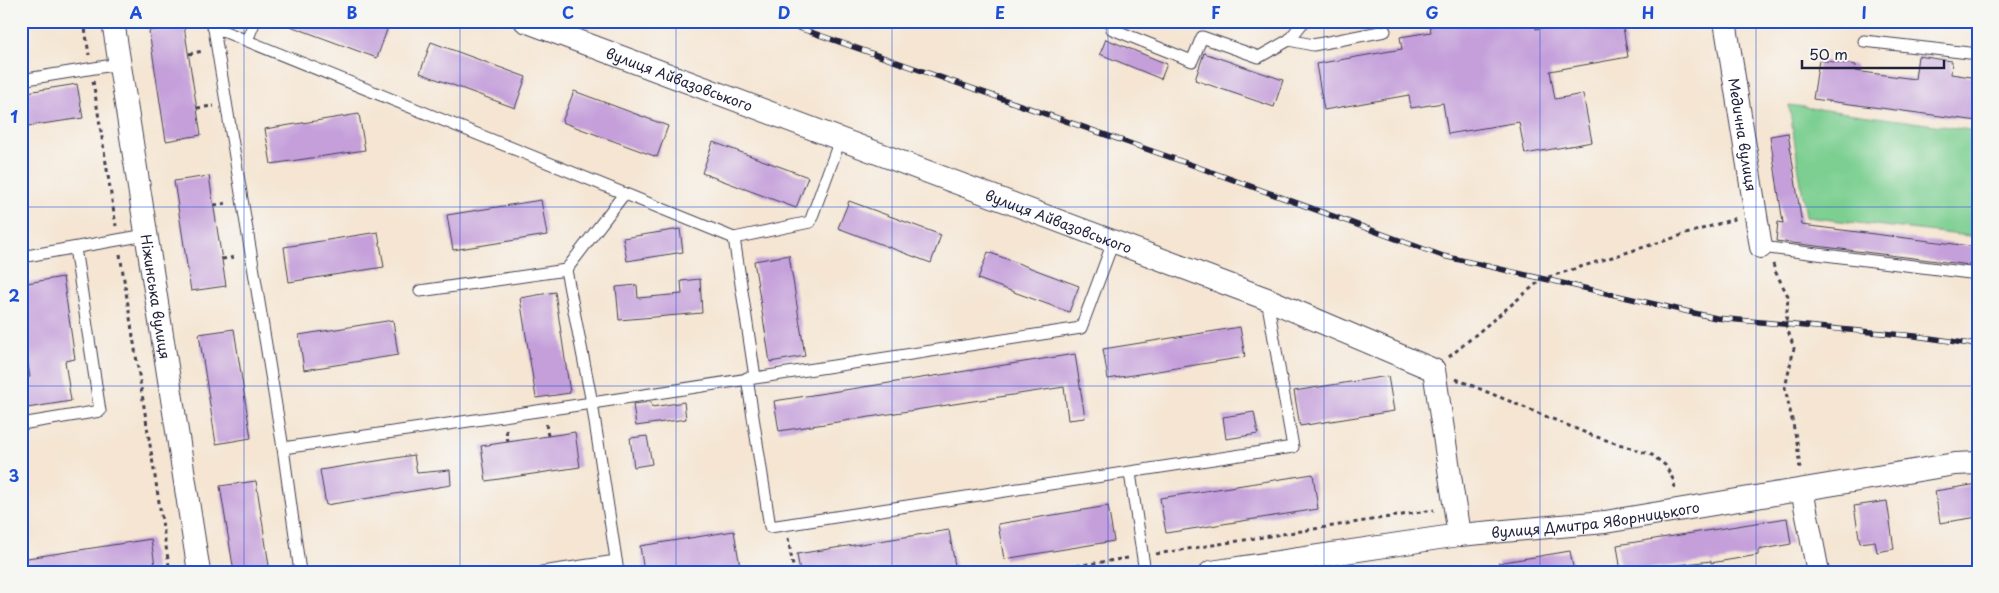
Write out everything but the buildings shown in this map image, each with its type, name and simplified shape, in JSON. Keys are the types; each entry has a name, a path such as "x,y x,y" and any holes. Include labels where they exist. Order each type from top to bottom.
{"street":[{"name":"Ніжинська вулиця","path":"112,21 199,572"},
{"name":"вулиця Айвазовського","path":"525,21 1266,299 1434,370"},
{"name":"Медична вулиця","path":"1725,21 1755,212 1766,248"},
{"path":"1434,370 1459,534"},
{"name":"вулиця Дмитра Яворницького","path":"1211,572 1459,534 1605,522 1955,464 1978,463"},
{"path":"1802,490 1818,572"}],"lane":[{"path":"246,40 255,21"},
{"path":"1112,29 1192,61 1202,37 1260,57 1289,40 1304,21"},
{"path":"213,24 246,40 734,238 810,222 840,140"},
{"path":"213,24 283,448 300,572"},
{"path":"1289,40 1313,45 1385,31"},
{"path":"1864,41 1978,54"},
{"path":"21,80 119,64"},
{"path":"420,290 566,270 624,194"},
{"path":"21,257 146,235"},
{"path":"734,238 770,527 1293,447 1266,299"},
{"path":"283,448 1081,328 1113,242"},
{"path":"21,424 100,411 75,248"},
{"path":"1766,248 1978,274"},
{"path":"542,572 617,566 592,403 566,270"},
{"path":"1130,472 1145,572"}],"path":[{"path":"84,21 170,572"},
{"path":"1678,510 1674,480 1665,465 1652,455 1591,435 1434,370 1542,278 1755,212"},
{"path":"1766,248 1788,296 1786,325 1794,348 1785,388 1797,442 1802,490"},
{"path":"1037,572 1455,507"},
{"path":"786,525 794,572"}],"green space":[{"path":"1789,105 1978,131 1978,237 1806,217"}],"railway":[{"path":"779,21 1195,166 1443,256 1716,318 1915,336 1978,345"}]}
